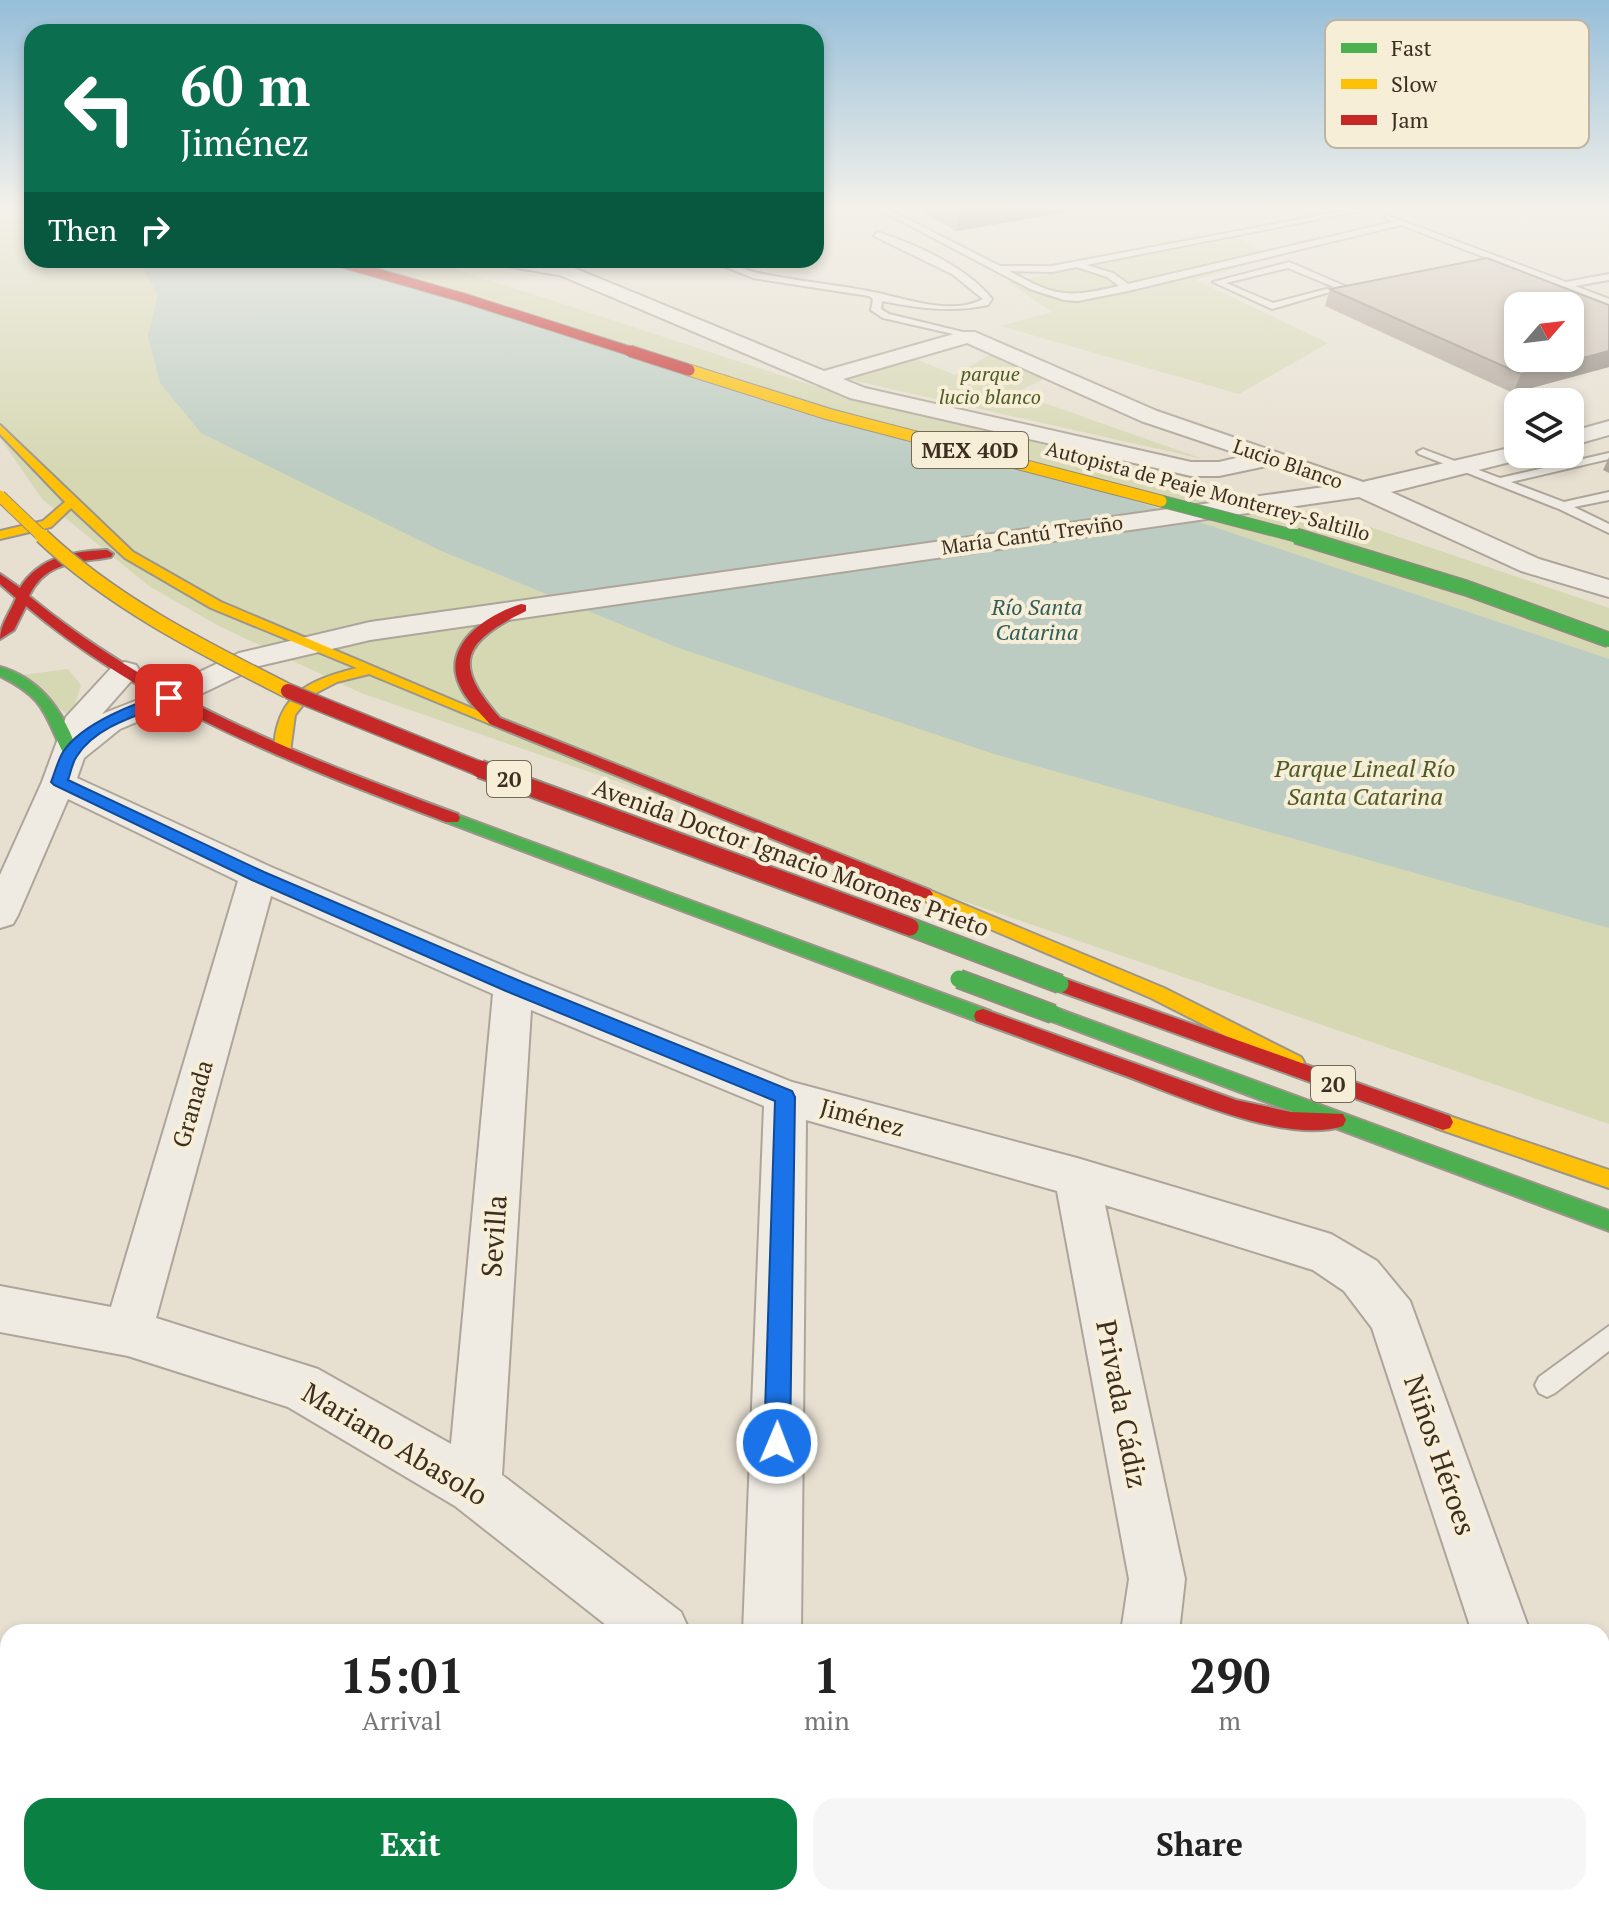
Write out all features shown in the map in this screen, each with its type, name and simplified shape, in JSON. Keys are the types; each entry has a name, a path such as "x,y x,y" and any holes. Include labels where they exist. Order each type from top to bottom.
{"main road":[{"name":"Autopista de Peaje Monterrey-Saltillo","path":"453,295 828,414 1323,543 1466,588 1609,640"},
{"name":"Autopista de Peaje Monterrey-Saltillo","path":"496,295 848,404 1182,486"},
{"name":"20","path":"0,428 66,497 129,555 216,605 368,670 1102,966 1254,1037 1327,1082"},
{"name":"Autopista de Peaje Monterrey-Saltillo","path":"1211,494 1284,497"},
{"name":"Avenida Doctor Ignacio Morones Prieto","path":"0,496 53,547 142,611 224,658 366,724 1327,1082 1609,1179"},
{"path":"0,535 27,531 53,521 68,505 66,497"},
{"path":"0,535 59,585"},
{"path":"0,635 19,617 23,596 33,577 55,562 92,554 129,555"},
{"name":"20","path":"0,578 58,628 94,652 169,698 282,752 394,797 1219,1103 1258,1116 1290,1122 1336,1120"},
{"path":"499,723 464,691 460,667 462,656 477,633 522,603"},
{"path":"58,652 94,652"},
{"path":"4,663 61,722 65,767"},
{"path":"186,665 234,690"},
{"path":"282,752 286,714 298,699 318,685 342,675 368,670"},
{"path":"269,709 308,726"},
{"name":"20","path":"948,974 1604,1221"},
{"path":"1510,1143 1565,1148 1609,1159"}],"street":[{"path":"622,295 821,379 891,402 1206,470 1272,458 1281,470 1284,497"},
{"path":"821,379 968,336"},
{"name":"Lucio Blanco","path":"968,336 1149,416 1330,477 1530,565 1609,589"},
{"path":"1584,435 1609,428"},
{"name":"María Cantú Treviño","path":"522,603 1284,497 1330,477 1463,441"},
{"name":"María Cantú Treviño","path":"522,603 1284,497 1391,485 1504,457"},
{"path":"249,659 270,629 522,603"},
{"path":"65,767 109,722 169,698 249,659 370,631 522,603"},
{"path":"0,915 65,767 82,717 125,671"},
{"name":"Jiménez","path":"65,767 258,876 513,986 785,1097 1077,1177 1315,1249 1350,1265 1368,1282"},
{"name":"Granada","path":"128,1333 258,876"},
{"name":"Sevilla","path":"474,1487 513,986"},
{"path":"772,1624 785,1097"},
{"name":"Privada Cádiz","path":"1077,1177 1157,1579 1151,1624"},
{"name":"Niños Héroes","path":"1368,1282 1393,1317 1498,1624"},
{"name":"Mariano Abasolo","path":"0,1309 128,1333 300,1386 474,1487 651,1624"}],"lane":[{"path":"873,295 946,310 977,305 988,299 985,295"},
{"path":"1046,295 1078,298 1094,295"},
{"path":"1247,295 1272,306 1313,295"},
{"path":"878,298 876,310 886,316 968,336"},
{"path":"1408,456 1463,468 1500,481 1563,506 1609,529"},
{"path":"1500,481 1609,456"},
{"path":"1563,506 1609,496"},
{"path":"1547,1385 1609,1337"}],"green space":[{"name":"Parque Lineal Río Santa Catarina","path":"0,295 535,295 817,387 1364,525 1609,608 1609,1124 361,693 217,625 149,586 42,499 0,438"},
{"path":"1027,295 1227,295 1328,343 1239,394 1000,326 1052,312"},
{"name":"parque lucio blanco","path":"991,354 1045,378 1016,393 1203,459 842,378 908,356 955,375"},
{"path":"68,669 81,685 71,718 22,675"}],"water":[{"name":"Río Santa Catarina","path":"158,295 469,295 1163,510 1609,659 1609,928 994,754 676,647 439,550 201,433 160,383 148,336"}],"building":[{"path":"1343,295 1504,295 1504,366"},
{"path":"1584,295 1609,305 1609,351 1584,358"}],"traffic: fast":[{"path":"1161,501 1323,543 1466,588 1609,640"},
{"path":"0,671 26,685 46,703 60,725 70,753"},
{"path":"452,818 983,1016"},
{"path":"910,927 1060,984"},
{"path":"959,979 1053,1014"},
{"path":"1053,1014 1609,1221"}],"traffic: slow":[{"path":"689,370 828,414 1161,501"},
{"path":"0,428 66,497 129,555 216,605 495,721"},
{"path":"0,496 63,555 115,595 200,646 288,691"},
{"path":"0,535 47,524 68,505"},
{"path":"282,752 288,715 295,702 317,685 368,670"},
{"path":"924,894 1158,993 1294,1062"},
{"path":"1443,1122 1609,1179"}],"traffic: jam":[{"path":"453,295 689,370"},
{"path":"0,635 12,623 28,585 45,568 68,558 107,554"},
{"path":"0,578 83,645 180,703 269,746 452,818"},
{"path":"494,720 466,684 462,669 463,655 482,630 521,608"},
{"path":"288,691 458,761 910,927"},
{"path":"495,721 924,894"},
{"path":"1060,984 1443,1122"},
{"path":"983,1016 1235,1108 1291,1120 1336,1120"}],"route":[{"path":"169,698 109,722 93,733 70,753 59,782 258,876 513,986 785,1097 777,1443"}]}
